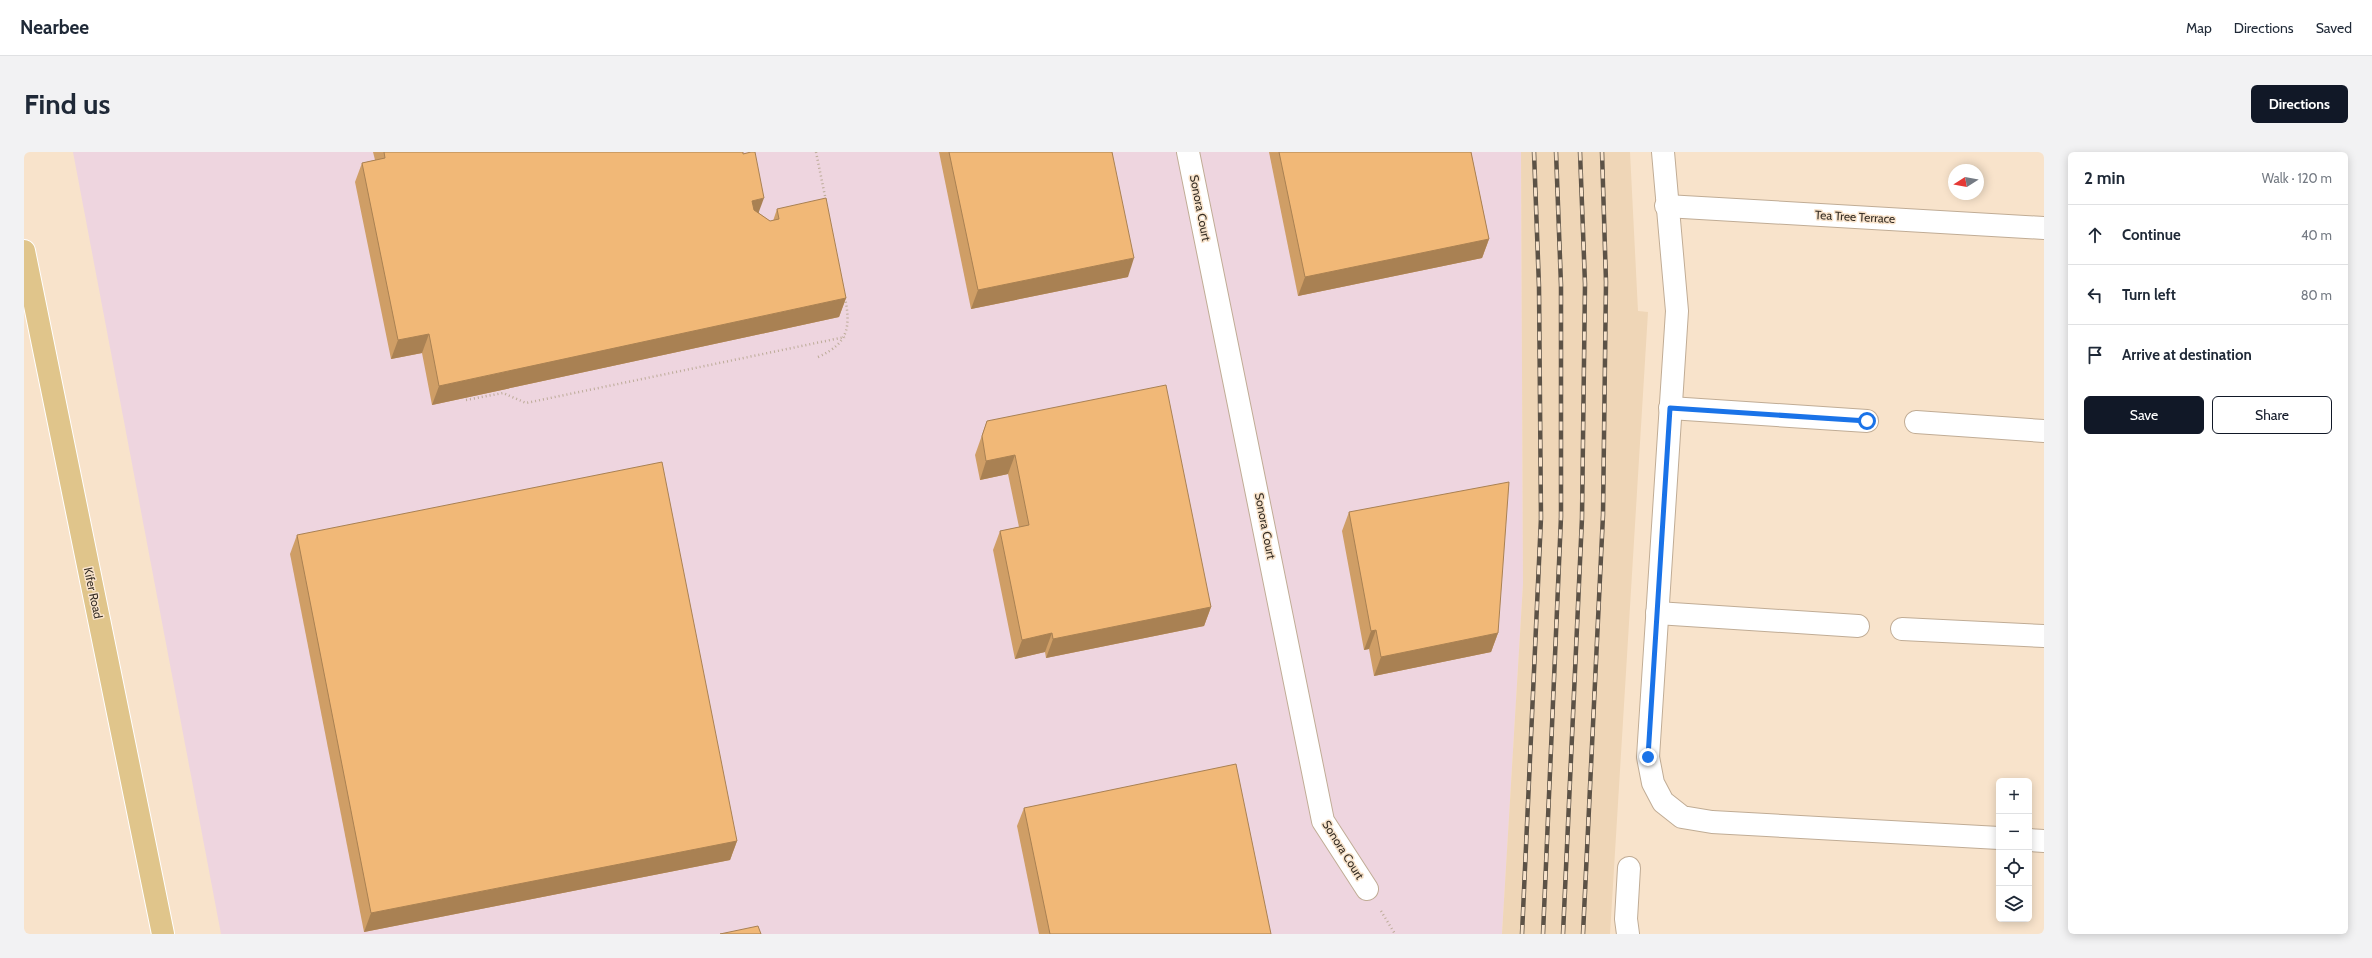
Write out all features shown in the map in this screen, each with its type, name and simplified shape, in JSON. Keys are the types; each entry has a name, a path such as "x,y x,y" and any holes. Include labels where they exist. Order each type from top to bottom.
{"main road":[{"name":"Kifer Road","path":"24,251 162,934"}],"street":[{"name":"Sonora Court","path":"1188,152 1323,820 1367,889"},
{"path":"1663,152 1666,206 1677,311 1648,757 1653,783 1663,802 1682,817 1712,822 1996,838"},
{"name":"Tea Tree Terrace","path":"1666,206 2044,228"},
{"path":"1670,408 1867,421"},
{"path":"1916,422 2044,430"},
{"path":"1657,613 1858,626"},
{"path":"1902,629 2044,636"},
{"path":"2032,840 2044,841"},
{"path":"1628,934 1626,919 1629,868"}],"path":[{"path":"816,152 827,206"},
{"path":"818,357 835,348 845,337 848,313 844,290"},
{"path":"466,400 503,393 526,403 845,337"}],"shaded area":[{"path":"73,152 1521,152 1523,584 1502,934 221,934"},
{"path":"1521,152 1630,152 1638,311 1648,312 1610,934 1502,934 1523,584"}],"building":[{"path":"384,152 743,152 743,154 755,152 764,198 752,201 754,210 770,221 779,219 777,209 826,198 846,298 439,386 429,334 398,340 362,163 385,158"},
{"path":"949,152 1112,152 1134,258 978,290"},
{"path":"1279,152 1471,152 1489,239 1305,277"},
{"path":"1166,385 1211,607 1053,639 1052,633 1022,640 1000,531 1029,525 1015,455 986,461 982,436 987,421"},
{"path":"662,462 737,841 371,913 297,535"},
{"path":"1509,482 1498,633 1381,657 1376,630 1371,631 1349,512"},
{"path":"1236,764 1271,934 1050,934 1024,808"},
{"path":"758,926 761,934 720,934"}],"railway":[{"path":"1522,934 1541,518 1539,287 1534,152"},
{"path":"1543,934 1561,517 1561,285 1556,152"},
{"path":"1563,934 1582,518 1585,284 1580,152"},
{"path":"1583,934 1603,515 1606,282 1602,152"}],"route":[{"path":"1648,757 1670,408 1867,421"}]}
